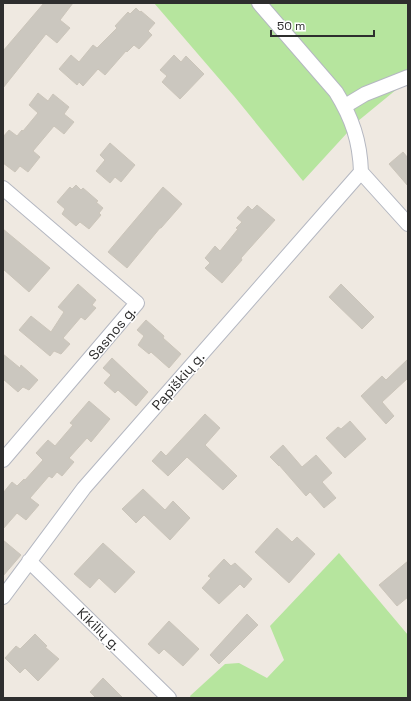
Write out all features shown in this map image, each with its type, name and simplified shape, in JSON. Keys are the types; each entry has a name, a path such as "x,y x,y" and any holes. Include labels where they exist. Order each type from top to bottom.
{"street":[{"path":"259,3 336,92 350,117 360,152 361,172 408,224"},
{"path":"345,106 365,94 408,77"},
{"name":"Papiškių g.","path":"3,597 84,488 361,172"},
{"name":"Sasnos g.","path":"3,188 137,303 3,460"},
{"name":"Kikilių g.","path":"29,561 169,698"}],"green space":[{"path":"154,3 408,3 408,80 358,121 303,181 234,96"},
{"path":"339,553 408,635 408,698 191,698 190,696 225,664 239,663 267,678 284,660 270,626"}],"building":[{"path":"44,3 73,3 60,20 70,28 57,43 46,34 3,88 3,51"},
{"path":"136,8 155,23 148,31 152,35 139,49 134,45 127,52 126,51 105,75 98,69 83,86 79,82 77,85 59,69 71,55 79,62 93,45 97,48 117,28 115,26 128,12 130,14"},
{"path":"174,55 181,62 186,56 204,74 180,99 162,82 167,76 160,70"},
{"path":"38,93 48,101 53,94 69,107 64,114 74,122 64,134 54,126 33,151 40,157 28,172 20,166 15,172 3,163 3,137 9,130 17,136 38,113 29,105"},
{"path":"110,143 135,165 121,182 115,177 110,183 96,171 105,160 100,155"},
{"path":"403,152 408,158 408,186 389,164"},
{"path":"76,185 81,190 83,188 98,201 96,202 103,208 99,213 101,215 89,229 80,222 76,226 62,214 65,209 57,202 70,187 72,189"},
{"path":"163,187 182,204 127,268 108,252"},
{"path":"257,205 275,220 241,258 242,260 222,283 205,268 210,263 205,258 215,246 220,251 242,222 237,218 248,206 252,210"},
{"path":"3,229 50,268 29,292 3,269"},
{"path":"78,284 96,300 92,305 96,308 85,320 81,317 63,338 70,344 61,354 54,351 50,356 19,330 31,316 51,332 64,312 58,307"},
{"path":"341,284 374,317 362,329 329,297"},
{"path":"146,320 181,354 169,368 151,352 149,354 138,345 144,336 137,330"},
{"path":"3,354 20,368 21,365 38,380 29,390 23,387 18,392 3,379"},
{"path":"112,358 148,392 136,406 118,390 115,393 104,383 111,375 103,368"},
{"path":"408,359 408,378 382,402 394,416 386,424 361,396 382,376 386,380"},
{"path":"89,401 110,419 91,442 87,438 69,458 74,462 62,476 57,472 52,478 49,476 30,498 39,505 26,520 17,513 3,529 3,493 12,482 17,486 24,479 25,480 43,460 36,453 48,440 55,446 73,425 70,423"},
{"path":"205,414 220,428 205,445 237,476 223,490 187,457 168,476 152,461 161,451 166,456"},
{"path":"350,421 366,439 345,458 326,438 338,427 341,429"},
{"path":"283,445 302,467 316,455 332,473 322,482 336,498 324,508 310,492 306,496 270,457"},
{"path":"143,489 165,510 173,501 190,518 170,540 144,515 136,523 122,509"},
{"path":"277,528 292,542 297,537 315,554 289,583 255,552"},
{"path":"3,540 21,555 3,576"},
{"path":"103,543 135,572 115,593 99,578 90,588 74,574"},
{"path":"224,559 231,566 235,563 252,579 244,588 240,584 219,604 202,588 211,578 208,576"},
{"path":"408,561 408,597 397,606 379,585"},
{"path":"247,614 258,625 219,664 210,655"},
{"path":"169,621 199,649 183,666 164,649 159,654 148,644"},
{"path":"35,634 47,646 45,647 59,659 38,681 25,668 20,673 5,658 16,646 20,649"},
{"path":"103,678 123,698 96,698 90,692"}]}
